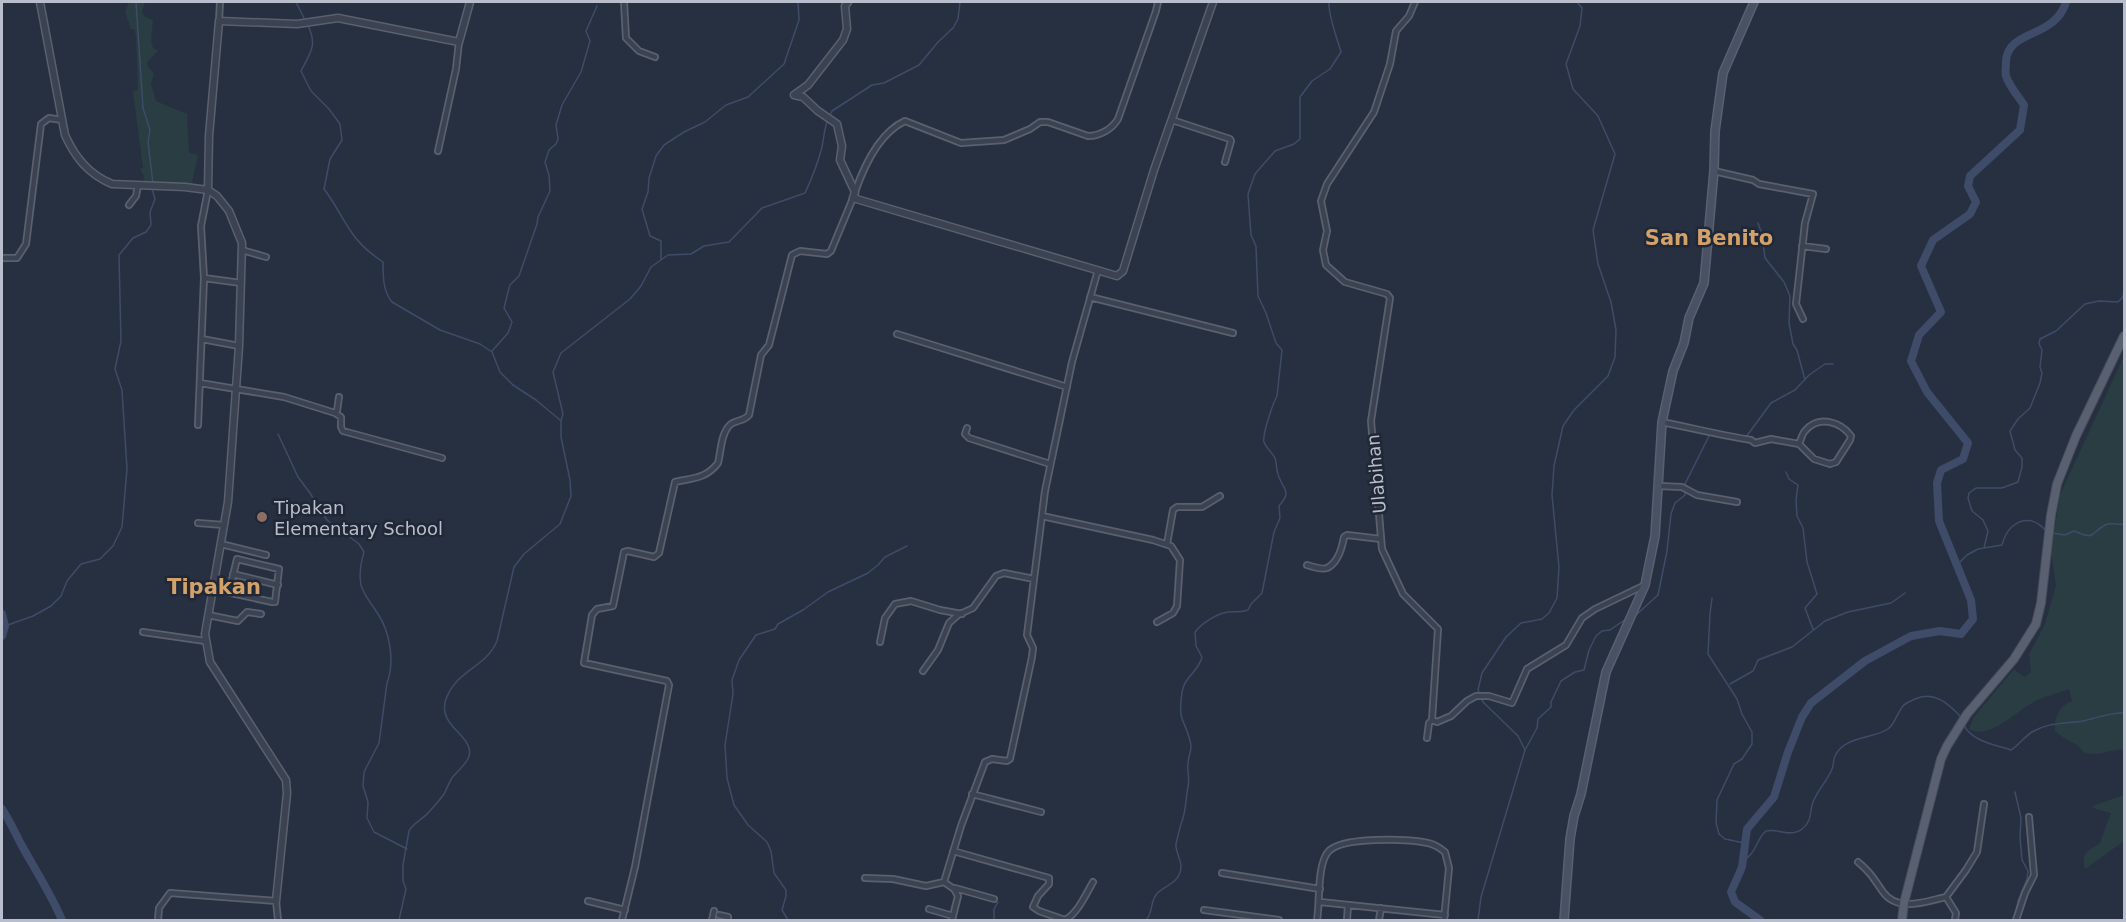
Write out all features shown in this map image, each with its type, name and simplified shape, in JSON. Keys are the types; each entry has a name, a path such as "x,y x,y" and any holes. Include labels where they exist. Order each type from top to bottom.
{"main road":[{"path":"1564,921 1570,839 1574,816 1581,794 1606,672 1645,585 1656,536 1662,422 1672,370 1684,343 1689,318 1704,283 1714,171 1715,131 1723,73 1754,2"},
{"path":"1902,921 1904,903 1941,759 1959,724 2013,659 2036,624 2041,603 2053,499 2063,466 2124,336"}],"street":[{"path":"40,2 65,135 71,150 90,172 112,184 160,185 208,190 217,196 229,211 239,234 242,250 239,346 228,502 207,615 205,641 210,663 286,780 287,793 276,901 278,921"},
{"path":"198,425 204,278 201,226 208,190 219,2"},
{"path":"438,151 456,69 459,42 470,2"},
{"path":"624,2 626,38 639,51 655,57"},
{"path":"848,2 845,6 847,29 843,40 808,85 794,95 803,97 837,124 842,146 840,160 854,195"},
{"path":"622,921 635,867 669,685 667,681 644,675 584,663 592,615 597,609 613,606 624,552 654,557 659,553 675,482 695,480 716,467 729,426 746,419 749,415 761,354 769,345 792,255 800,251 827,254 831,251 867,163 886,134 905,121 961,143 1004,140 1040,122 1048,122 1088,136 1094,136 1108,129 1118,119 1158,2"},
{"path":"854,195 1117,276 1123,271 1154,170 1213,2"},
{"name":"Ulabihan","path":"1415,2 1409,16 1396,31 1390,64 1374,112 1326,184 1321,201 1327,231 1323,250 1326,264 1345,282 1387,294 1390,298 1371,421 1382,549 1403,594 1437,629 1432,720 1429,723 1427,738"},
{"path":"219,21 297,24 338,18 459,42"},
{"path":"4,258 17,258 26,244 41,124 49,118 62,120"},
{"path":"1172,120 1230,139 1226,162"},
{"path":"1714,171 1753,180 1759,184 1813,194 1805,223 1796,304 1803,319"},
{"path":"129,205 136,196 138,184"},
{"path":"1802,246 1826,249"},
{"path":"242,250 266,257"},
{"path":"944,882 972,794 988,759 1007,761 1012,752 1032,657 1033,648 1027,636 1050,465 1066,387 1098,270"},
{"path":"204,278 241,283"},
{"path":"1090,297 1233,333"},
{"path":"897,334 1066,387"},
{"path":"202,339 239,346"},
{"path":"200,383 284,397 335,413 341,417 341,427 344,431 442,458"},
{"path":"335,413 339,397"},
{"path":"1662,422 1755,442 1771,439 1799,444 1814,459 1830,464 1836,462 1851,436 1840,425 1828,420 1815,423 1805,431 1799,444"},
{"path":"967,428 965,434 969,438 1050,465"},
{"path":"1659,486 1682,487 1697,495 1737,502"},
{"path":"1167,544 1173,510 1177,507 1202,507 1220,496"},
{"path":"1042,516 1167,544 1175,550 1180,560 1177,606 1173,613 1157,622"},
{"path":"198,523 224,525"},
{"path":"1307,566 1329,567 1341,551 1344,537 1347,535 1381,539"},
{"path":"221,544 266,555"},
{"path":"213,589 275,602 280,572 277,568 240,558 236,561 229,592"},
{"path":"923,671 938,650 949,623 973,608 1000,573 1034,579"},
{"path":"233,574 278,585"},
{"path":"1432,720 1437,722 1451,716 1476,696 1489,696 1512,703 1527,669 1566,645 1582,618 1595,609 1645,585"},
{"path":"880,642 885,618 895,604 911,601 962,614"},
{"path":"207,615 238,621 244,613 261,614"},
{"path":"143,632 205,641"},
{"path":"972,794 1041,812"},
{"path":"1858,862 1873,875 1885,894 1893,900 1921,904 1946,897 1977,852 1984,804"},
{"path":"2016,921 2023,898 2034,875 2029,817"},
{"path":"1317,921 1322,863 1335,845 1372,840 1430,843 1445,852 1448,858 1444,918 1381,908 1320,902"},
{"path":"953,851 1049,878 1049,884 1038,896 1034,907 1058,919 1069,918 1093,882"},
{"path":"1222,873 1320,889"},
{"path":"865,878 893,879 926,886 944,882 952,887 994,899"},
{"path":"929,909 953,918 958,896 952,887"},
{"path":"158,921 159,908 170,893 276,901"},
{"path":"1946,897 1956,913 1955,919 1963,921"},
{"path":"588,901 625,910"},
{"path":"1347,921 1348,905"},
{"path":"1379,921 1381,908"},
{"path":"1204,910 1279,921"},
{"path":"1411,921 1412,912"},
{"path":"712,921 716,913 728,917 728,921"}],"green space":[{"path":"129,2 145,2 142,12 145,17 153,20 151,40 153,48 158,51 147,62 154,74 151,84 156,101 187,114 189,153 198,155 191,188 143,185 144,176 140,169 143,168 133,91 138,90 136,35 134,29 131,29 125,12"},
{"path":"2124,356 2124,750 2089,754 2055,731 2058,713 2072,701 2069,689 2037,701 2002,724 1976,732 1969,729 1974,717 2014,669 2024,677 2031,672 2029,654 2045,624 2056,585 2051,552 2060,495"},
{"path":"2124,795 2124,841 2085,869 2085,855 2100,843 2111,813 2093,808 2095,805"}],"waterway":[{"path":"136,2 143,108 150,130 148,142 153,184"},
{"path":"296,2 305,20"},
{"path":"661,259 661,241 650,236 642,209 656,156 664,145 705,122 726,105 748,97 784,64 799,20 798,2"},
{"path":"830,115 832,111 872,85 884,83 919,65 953,28 958,19 960,2"},
{"path":"1146,920 1156,895 1174,881 1181,870 1176,844 1189,784 1188,762 1191,746 1181,715 1181,704 1183,687 1202,657 1196,646 1195,632 1205,622 1219,615 1248,610 1262,593 1274,532 1280,518 1279,506 1286,494 1278,475 1275,458 1264,442 1266,426 1277,396 1282,350 1276,343 1258,296 1256,246 1251,235 1248,194 1255,174 1275,151 1294,144 1300,139 1300,97 1312,81 1330,69 1341,52 1331,20 1329,2"},
{"path":"1525,750 1518,736 1483,702 1478,690 1482,673 1506,637 1521,623 1542,619 1549,613 1557,598 1559,567 1552,495 1554,466 1563,426 1574,410 1608,376 1615,357 1616,330 1611,302 1598,264 1593,230 1615,154 1598,116 1573,89 1566,64 1580,26 1582,8 1577,2"},
{"path":"1760,920 1735,902 1731,892 1742,867 1747,829 1774,797 1788,752 1802,717 1811,703 1865,661 1911,636 1940,631 1961,634 1973,619 1971,600 1939,521 1937,483 1941,470 1963,459 1968,443 1927,392 1911,361 1919,335 1941,312 1921,266 1933,240 1970,214 1976,202 1968,186 1970,176 2020,130 2024,105 2006,76 2008,51 2023,38 2052,22 2060,14 2066,2"},
{"path":"492,351 508,333 512,322 504,308 508,292 510,285 519,276 538,217 550,191 545,162 549,150 558,139 556,125 562,105 581,72 590,41 586,31 597,6"},
{"path":"307,24 313,43 301,71 311,91 340,124 342,140 330,159 324,189 355,237 383,262 384,283 389,298 440,330 480,344 492,352 500,372 513,385 560,420"},
{"path":"399,920 406,889 403,881 403,865 409,831 441,798 452,778 469,756 467,742 450,724 446,716 444,708 446,699 457,681 486,658 492,650 497,641 514,567 524,554 560,524 571,496 561,437 563,414 553,372 561,353 630,299 641,286 651,267 668,255 691,254 704,246 729,242 762,208 805,193 819,159 828,119"},
{"path":"5,626 33,616 51,606 61,596 67,581 81,564 100,559 113,546 122,527 127,469 122,390 115,369 121,341 119,255 133,238 146,232 151,225 150,212 155,199 152,189"},
{"path":"1758,223 1765,258 1784,282 1790,296 1789,323 1793,344 1797,350 1805,380"},
{"path":"1984,548 1988,531 1983,520 1972,511 1968,498 1969,493 1976,488 2002,488 2018,482 2022,458 2015,450 2010,431 2018,419 2030,408 2040,383 2042,373 2040,339 2056,331 2085,304 2099,301 2118,302 2123,297 2124,291"},
{"path":"1746,437 1771,403 1795,390 1809,375 1825,364 1833,364"},
{"path":"278,434 298,477 327,520 359,544 364,552 361,585 386,629 391,657 379,743 364,772 363,786 368,802 367,818 374,832 407,849"},
{"path":"1684,486 1710,434"},
{"path":"1786,472 1789,479 1798,485 1797,516 1803,528 1807,562 1817,594 1805,608 1813,629"},
{"path":"1636,615 1658,595 1667,551 1671,514 1675,503 1685,495 1685,491"},
{"path":"1956,566 1967,555 1978,549 2002,545 2009,530 2020,522 2033,522 2046,531"},
{"path":"2053,533 2065,535 2074,531 2089,536 2107,524 2124,524"},
{"path":"788,920 782,910 786,890 774,873 771,851 767,842 748,825 734,805 727,778 725,745 733,694 732,680 739,660 756,635 775,629 778,624 828,592 868,573 885,557 907,546"},
{"path":"1730,684 1753,671 1758,660 1792,647 1825,621 1848,612 1891,603 1905,593"},
{"path":"1712,598 1708,654 1737,699 1752,732 1752,744 1742,759 1734,764 1717,800 1716,823 1719,834 1725,839 1744,843"},
{"path":"2,614 5,626 2,636"},
{"path":"1478,920 1481,897 1525,750 1537,728 1538,719 1551,707 1561,681 1575,672 1584,670 1589,650 1596,636 1626,619"},
{"path":"1743,860 1751,854 1766,831 1793,833 1805,826 1810,818 1814,800 1830,774 1834,758 1839,750 1852,741 1888,729 1905,704 1922,697 1935,697 1946,703 1962,718"},
{"path":"1964,725 1978,739 2011,750 2029,734 2044,726 2124,713"},
{"path":"2015,792 2021,818 2022,860 2028,871 2016,913"},
{"path":"2,809 62,920"},
{"path":"994,920 994,909 998,902"}],"place":[{"name":"Tipakan Elementary School","path":"262,517"}],"district":[{"name":"San Benito","path":"1709,238"},
{"name":"Tipakan","path":"214,587"}]}
